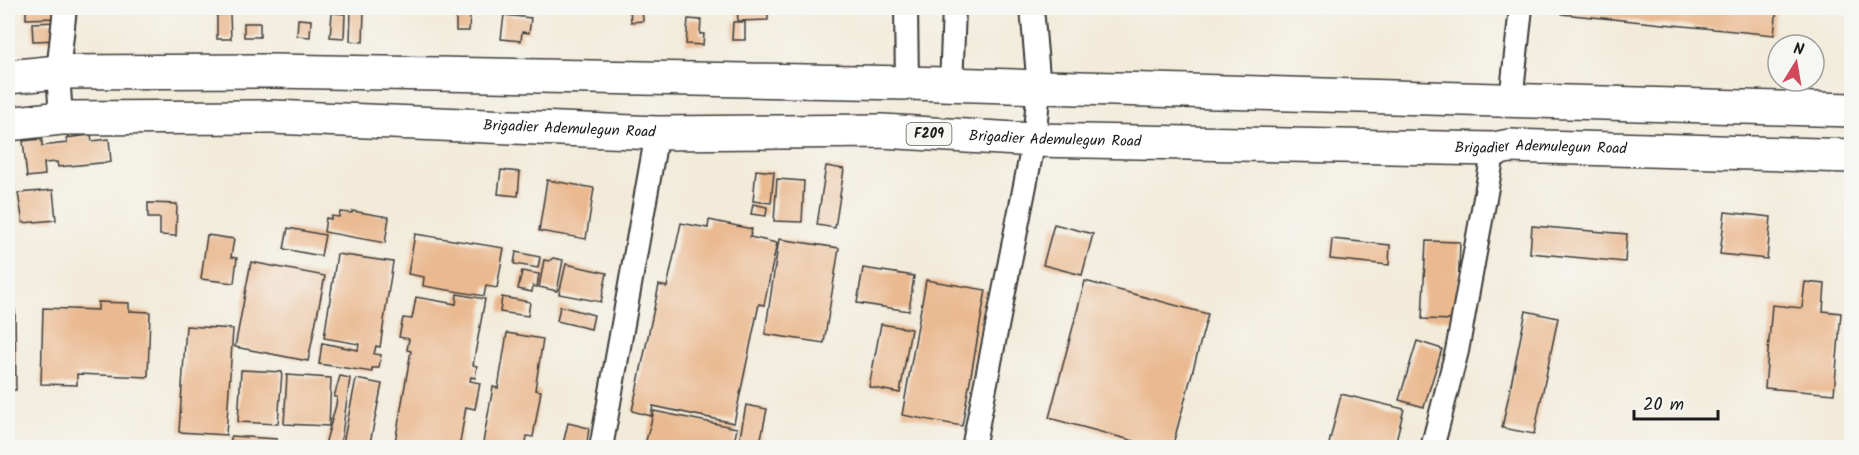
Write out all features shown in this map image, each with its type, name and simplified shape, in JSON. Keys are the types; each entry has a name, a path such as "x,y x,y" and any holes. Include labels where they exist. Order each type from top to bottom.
{"main road":[{"path":"8,77 58,72 273,71 908,83 951,87 1851,110"},
{"name":"Brigadier Ademulegun Road","path":"8,124 61,118 272,117 657,133 882,131 1034,140 1494,149 1510,146 1851,156"}],"street":[{"path":"61,118 58,72 65,8"},
{"path":"906,8 908,83"},
{"path":"951,87 954,8"},
{"path":"972,447 1034,140 1039,88 1032,8"},
{"path":"1511,100 1521,8"},
{"path":"601,447 657,133"},
{"path":"1432,447 1457,351 1494,149"}],"building":[{"path":"26,8 56,8 57,18 26,19"},
{"path":"630,8 642,8 643,21 631,22"},
{"path":"737,8 768,8 768,20 738,21"},
{"path":"1562,8 1777,8 1774,33 1766,34 1562,14"},
{"path":"351,9 364,10 363,42 350,41"},
{"path":"332,13 345,14 344,38 330,37"},
{"path":"230,14 231,39 217,39 217,15"},
{"path":"504,15 531,18 529,33 522,32 521,41 501,39"},
{"path":"456,16 470,16 469,31 456,31"},
{"path":"298,19 311,20 310,37 297,36"},
{"path":"688,19 701,20 700,34 704,34 703,45 686,44"},
{"path":"59,22 60,40 33,41 32,23"},
{"path":"733,22 745,22 745,40 732,40"},
{"path":"244,23 260,23 260,37 244,37"},
{"path":"91,135 92,141 109,139 111,162 58,167 57,162 44,163 45,175 27,177 23,141 42,139 42,146 67,143 66,138"},
{"path":"826,166 844,169 835,228 817,225"},
{"path":"501,170 520,172 518,196 498,194"},
{"path":"756,170 774,172 771,203 753,201"},
{"path":"777,179 804,181 802,222 774,221"},
{"path":"547,180 594,188 586,239 539,231"},
{"path":"53,190 56,220 23,223 18,193"},
{"path":"148,203 177,204 176,236 160,235 160,218 148,218"},
{"path":"753,204 767,207 766,216 751,214"},
{"path":"352,211 389,217 385,243 324,232 326,218 339,217 340,212 352,213"},
{"path":"1725,212 1771,217 1767,259 1720,254"},
{"path":"709,220 752,229 750,237 777,243 764,305 759,304 734,423 653,406 651,416 632,411 659,285 667,287 681,223 708,228"},
{"path":"1054,224 1093,234 1082,275 1043,265"},
{"path":"1532,226 1627,234 1625,262 1530,253"},
{"path":"288,228 325,235 321,256 284,249"},
{"path":"415,234 504,248 497,288 486,286 484,296 423,286 424,277 408,274"},
{"path":"207,235 234,239 231,257 237,258 234,283 201,279"},
{"path":"779,239 839,248 824,343 765,334"},
{"path":"1332,239 1390,245 1389,265 1330,259"},
{"path":"1426,241 1460,242 1457,320 1422,319"},
{"path":"516,252 540,257 538,268 514,264"},
{"path":"337,254 393,262 380,347 376,346 374,354 381,355 379,368 372,368 372,372 319,364 322,343 358,350 359,344 324,338"},
{"path":"553,258 563,260 557,291 539,287 544,260 549,261"},
{"path":"251,262 325,276 308,361 235,347"},
{"path":"566,264 607,273 601,302 559,294"},
{"path":"863,268 914,276 909,311 857,303"},
{"path":"522,271 539,274 537,287 533,286 532,292 518,289"},
{"path":"926,280 986,290 962,426 902,415"},
{"path":"1085,281 1208,314 1172,448 1160,448 1049,418"},
{"path":"1805,282 1825,284 1823,311 1841,313 1834,394 1765,388 1772,305 1802,308"},
{"path":"457,294 485,299 473,365 477,366 475,378 471,377 470,381 480,383 475,409 466,407 459,448 394,448 411,351 407,350 409,339 399,337 403,318 412,319 416,297 456,304"},
{"path":"502,297 530,302 528,316 500,312"},
{"path":"98,302 129,303 129,311 150,312 148,377 77,374 77,385 41,384 43,308 98,310"},
{"path":"560,306 594,315 591,329 557,321"},
{"path":"15,310 16,390 8,390 8,311"},
{"path":"1526,311 1558,318 1534,434 1502,428"},
{"path":"881,324 911,329 900,393 869,387"},
{"path":"186,326 233,329 226,435 179,432"},
{"path":"507,333 543,339 535,390 541,391 533,437 527,436 525,448 482,448 493,387 498,388"},
{"path":"1417,341 1442,349 1424,407 1399,400"},
{"path":"241,370 282,372 278,424 238,422"},
{"path":"287,375 331,378 329,426 284,424"},
{"path":"340,376 350,378 340,448 324,448 336,405 337,397 334,397"},
{"path":"356,379 382,384 369,448 342,448"},
{"path":"1341,394 1404,409 1394,448 1328,448"},
{"path":"746,405 767,409 759,448 738,448"},
{"path":"654,411 737,428 733,448 644,448"},
{"path":"568,423 589,428 586,448 563,444"},
{"path":"231,436 277,439 276,448 231,448"},
{"path":"178,443 213,446 213,448 177,448"}]}
